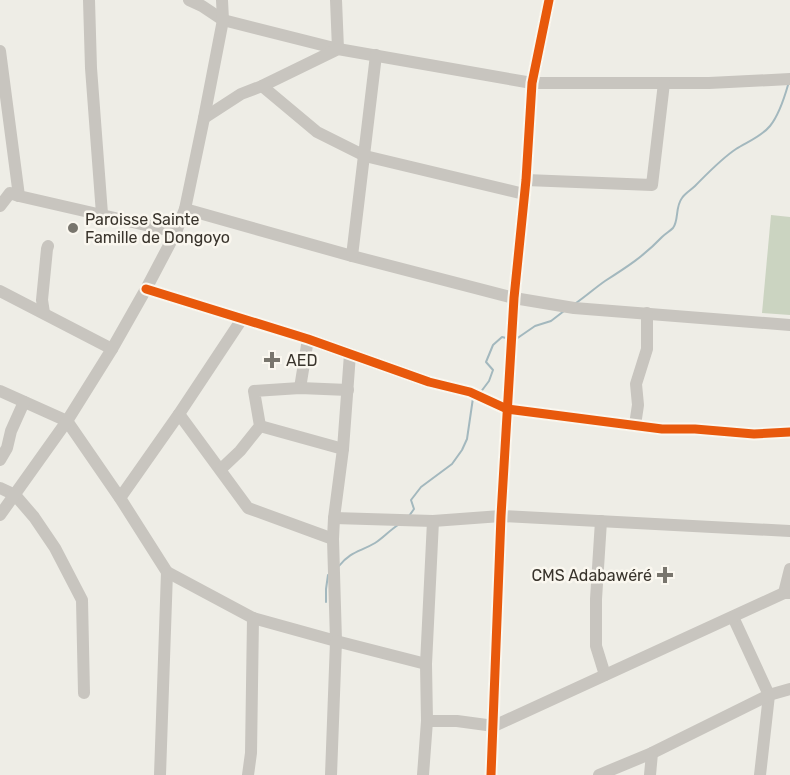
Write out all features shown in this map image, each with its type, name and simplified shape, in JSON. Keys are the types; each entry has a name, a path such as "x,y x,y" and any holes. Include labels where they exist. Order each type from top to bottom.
{"street":[{"path":"89,0 91,68 102,214"},
{"path":"189,0 223,20 338,48 532,83 790,80"},
{"path":"0,515 67,421 112,349 176,232 185,209 204,118 223,20 222,0"},
{"path":"336,0 338,48"},
{"path":"491,775 501,516 514,297 526,180 532,83 549,0"},
{"path":"204,118 241,94 338,48"},
{"path":"0,51 10,193 0,206"},
{"path":"352,256 376,55"},
{"path":"526,180 652,185 664,83"},
{"path":"262,86 317,132 365,156 524,194"},
{"path":"10,193 176,232"},
{"path":"185,209 352,256 514,297 568,307 790,324"},
{"path":"44,313 42,300 48,246"},
{"path":"146,289 308,339 429,382 475,394 507,409 662,429 744,433 790,432"},
{"path":"0,291 112,349"},
{"path":"634,425 638,405 636,384 647,349 647,312"},
{"path":"120,498 242,318"},
{"path":"300,388 308,339"},
{"path":"331,775 336,640 333,539 350,354"},
{"path":"221,469 240,451 260,426 254,391 300,388 348,390"},
{"path":"0,391 67,421 120,498 167,573 253,618 426,664"},
{"path":"0,460 7,448 11,431 24,402"},
{"path":"179,414 248,508 333,539"},
{"path":"260,426 343,449"},
{"path":"0,488 15,495 34,517 55,548 82,600 84,693"},
{"path":"334,519 433,521 501,516 790,531"},
{"path":"423,775 427,721 426,664 433,521"},
{"path":"601,521 596,599 596,646 605,675"},
{"path":"427,721 457,721 494,726 787,594 790,569"},
{"path":"160,775 167,573"},
{"path":"733,617 769,694 760,775"},
{"path":"248,775 251,753 253,618"},
{"path":"599,775 652,753 769,694 790,689"},
{"path":"650,775 652,753"}],"green space":[{"path":"771,215 790,217 790,315 762,313"}],"waterway":[{"path":"576,303 642,256 673,228 678,205 683,196 725,157 766,130 779,112 788,85"},
{"path":"515,339 535,326 551,321 564,311"},
{"path":"480,393 489,381 493,370 486,362 493,345 502,337 506,338"},
{"path":"409,516 414,509 411,500 421,487 452,464 462,450 467,439 473,398"},
{"path":"339,566 348,557 375,543 398,525"},
{"path":"326,602 328,575"}],"cycle path":[{"path":"491,775 501,516 514,298 526,180 532,83 549,0"},
{"path":"146,289 308,339 429,382 470,392 507,409 662,429 754,434 790,432"}],"place":[{"name":"Paroisse Sainte Famille de Dongoyo","path":"73,228"},
{"name":"AED","path":"272,360"},
{"name":"CMS Adabawéré","path":"665,575"}]}
